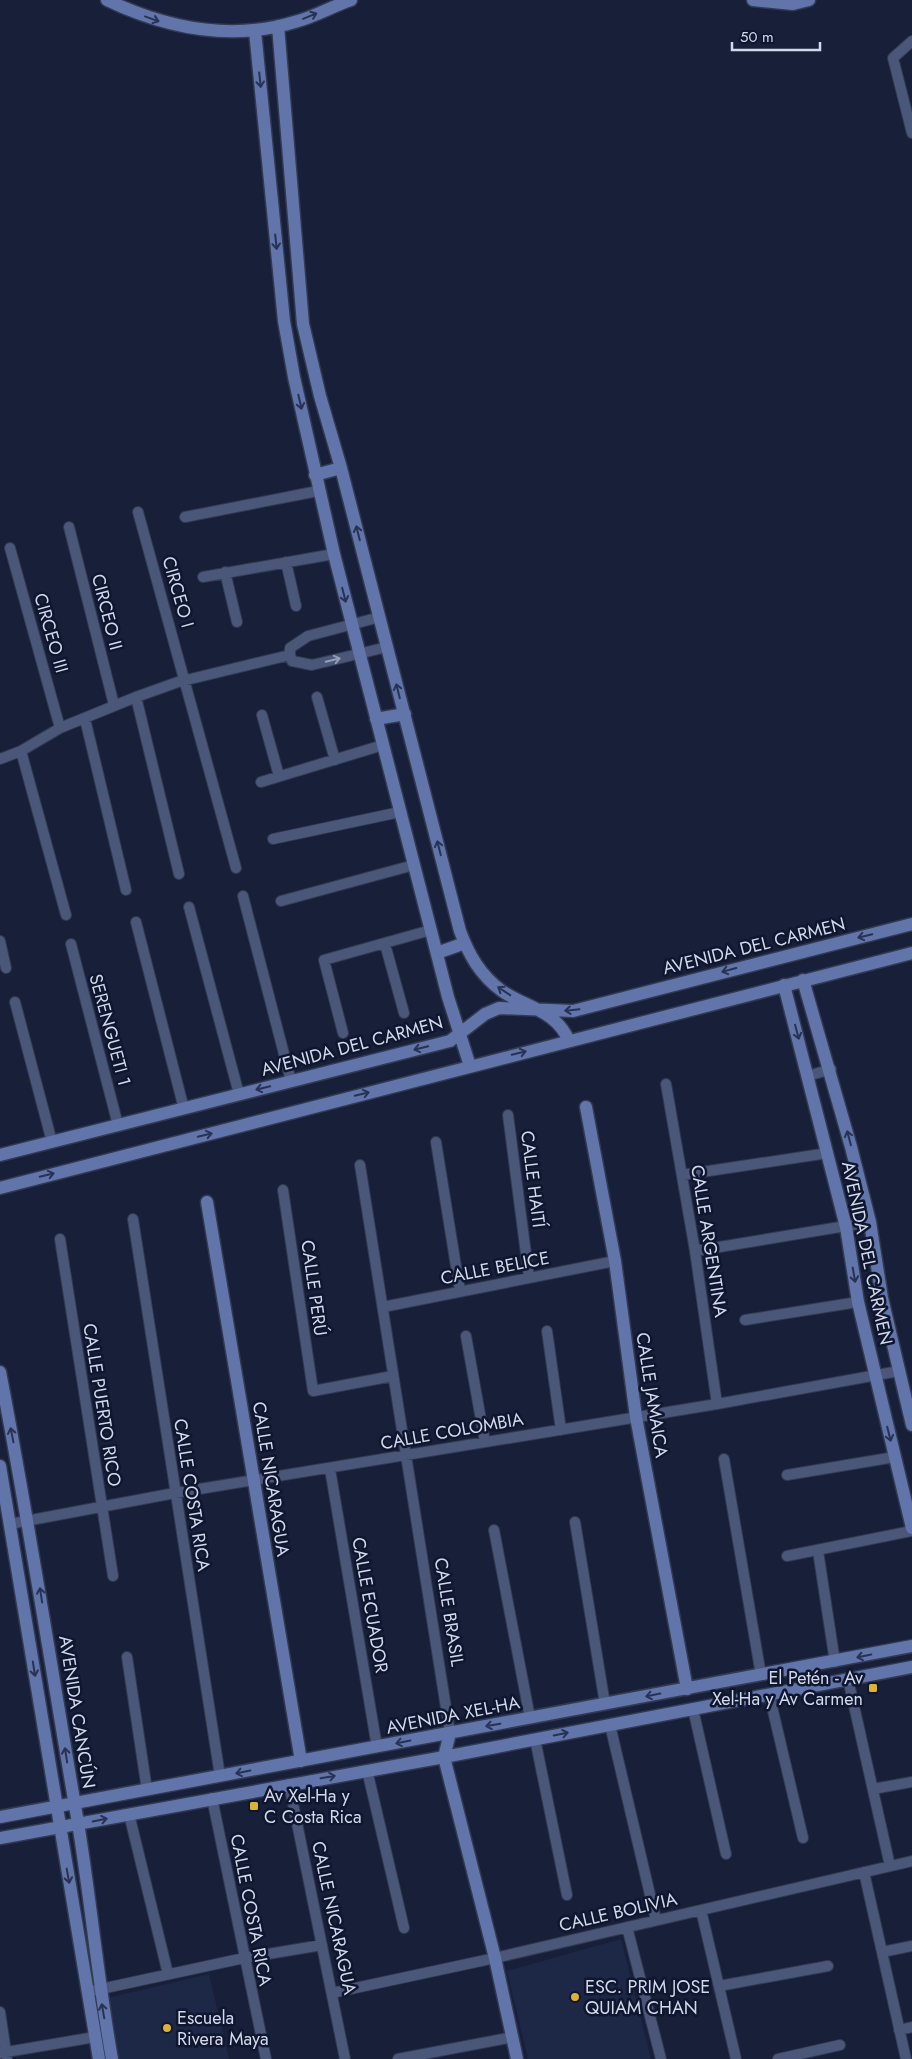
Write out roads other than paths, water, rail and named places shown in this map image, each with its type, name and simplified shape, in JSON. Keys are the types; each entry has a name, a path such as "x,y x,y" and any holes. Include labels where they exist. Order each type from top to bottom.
{"street":[{"path":"107,0 157,21 185,28 221,32 255,32 299,21 351,0"},
{"path":"753,0 793,4 809,0"},
{"path":"278,26 303,324 320,396 341,468 465,943 474,962 486,977 502,990 555,1019 564,1028 569,1041"},
{"path":"255,32 287,340 318,491 448,997 470,1066"},
{"path":"912,41 893,58 912,133"},
{"path":"315,475 341,468"},
{"path":"185,517 318,491"},
{"name":"CIRCEO I","path":"138,512 186,680 236,868"},
{"name":"CIRCEO II","path":"68,527 114,705"},
{"name":"CIRCEO III","path":"10,548 60,728"},
{"path":"203,577 334,554"},
{"path":"286,562 296,606"},
{"path":"225,572 237,622"},
{"path":"380,617 308,636 290,648 290,655 292,661 312,665 387,647"},
{"path":"1,761 21,752 60,728 85,719 114,705 186,680 290,655"},
{"path":"136,697 179,874"},
{"path":"317,697 335,760"},
{"path":"376,719 404,714"},
{"path":"262,715 279,776"},
{"path":"85,719 126,890"},
{"path":"261,782 383,746"},
{"path":"21,752 66,915"},
{"path":"273,840 400,812"},
{"path":"281,901 414,865"},
{"path":"243,896 292,1081"},
{"path":"189,906 239,1094"},
{"path":"136,922 184,1109"},
{"name":"AVENIDA DEL CARMEN","path":"0,1155 450,1041 484,1014 500,1008 573,1011 912,924"},
{"path":"343,1033 324,960 431,930"},
{"path":"0,941 6,968"},
{"path":"437,953 465,943"},
{"name":"SERENGUETI 1","path":"71,944 118,1125"},
{"path":"385,944 404,1013"},
{"path":"0,1188 912,953"},
{"name":"AVENIDA DEL CARMEN","path":"803,980 831,1069 870,1222 882,1298 912,1425"},
{"name":"AVENIDA DEL CARMEN","path":"784,985 846,1227 858,1302 912,1530"},
{"path":"15,1002 52,1142"},
{"path":"808,1076 831,1069"},
{"name":"CALLE ARGENTINA","path":"666,1084 695,1250 717,1404"},
{"name":"CALLE JAMAICA","path":"586,1107 615,1260 636,1417 687,1689"},
{"name":"CALLE HAITÍ","path":"508,1115 529,1277"},
{"path":"436,1142 460,1291"},
{"path":"682,1175 828,1153"},
{"name":"CALLE BRASIL","path":"360,1165 450,1733 444,1756 495,1958 517,2059"},
{"name":"CALLE PERÚ","path":"283,1190 313,1391 393,1376"},
{"name":"CALLE NICARAGUA","path":"207,1202 300,1761"},
{"name":"CALLE COSTA RICA","path":"133,1219 220,1776"},
{"path":"695,1250 870,1222"},
{"name":"CALLE PUERTO RICO","path":"60,1239 113,1576"},
{"name":"CALLE BELICE","path":"382,1307 615,1260"},
{"path":"745,1320 858,1302"},
{"path":"547,1331 561,1430"},
{"path":"466,1336 485,1442"},
{"name":"AVENIDA CANCÚN","path":"0,1372 29,1520 78,1824 93,1990 95,2036 99,2059"},
{"name":"CALLE COLOMBIA","path":"10,1524 175,1493 254,1482 899,1372"},
{"path":"787,1475 895,1457"},
{"path":"724,1459 761,1675"},
{"name":"AVENIDA CANCÚN","path":"0,1466 60,1828 93,1990 112,2059"},
{"name":"CALLE ECUADOR","path":"330,1469 377,1747"},
{"path":"575,1522 605,1704"},
{"path":"494,1530 530,1718"},
{"path":"786,1556 818,1551 912,1530"},
{"path":"818,1551 835,1662"},
{"path":"30,1642 48,1640"},
{"name":"AVENIDA XEL-HA","path":"0,1817 835,1662 912,1646"},
{"path":"127,1657 147,1790"},
{"path":"0,1838 912,1667"},
{"path":"848,1679 890,1866"},
{"path":"769,1694 803,1838"},
{"path":"693,1709 726,1854"},
{"path":"610,1725 656,1920"},
{"path":"535,1739 567,1894"},
{"path":"367,1770 404,1928"},
{"path":"873,1789 912,1782"},
{"name":"CALLE NICARAGUA","path":"288,1784 345,2059"},
{"name":"CALLE COSTA RICA","path":"212,1798 266,2059"},
{"path":"129,1814 168,1974"},
{"name":"CALLE BOLIVIA","path":"332,1993 495,1958 912,1861"},
{"path":"864,1872 906,2059"},
{"path":"701,1910 736,2059"},
{"path":"627,1927 660,2059"},
{"path":"93,1990 244,1958 322,1945"},
{"path":"882,1952 912,1946"},
{"path":"719,1986 828,1966"},
{"path":"0,2012 4,2054 95,2036"},
{"path":"899,2030 912,2027"},
{"path":"398,2059 513,2037"},
{"path":"778,2059 840,2045"}],"place":[{"name":"El Petén - Av Xel-Ha y Av Carmen","path":"873,1688"},
{"name":"Av Xel-Ha y C Costa Rica","path":"254,1806"},
{"name":"ESC. PRIM JOSE QUIAM CHAN","path":"575,1997"},
{"name":"Escuela Rivera Maya","path":"167,2028"}]}
